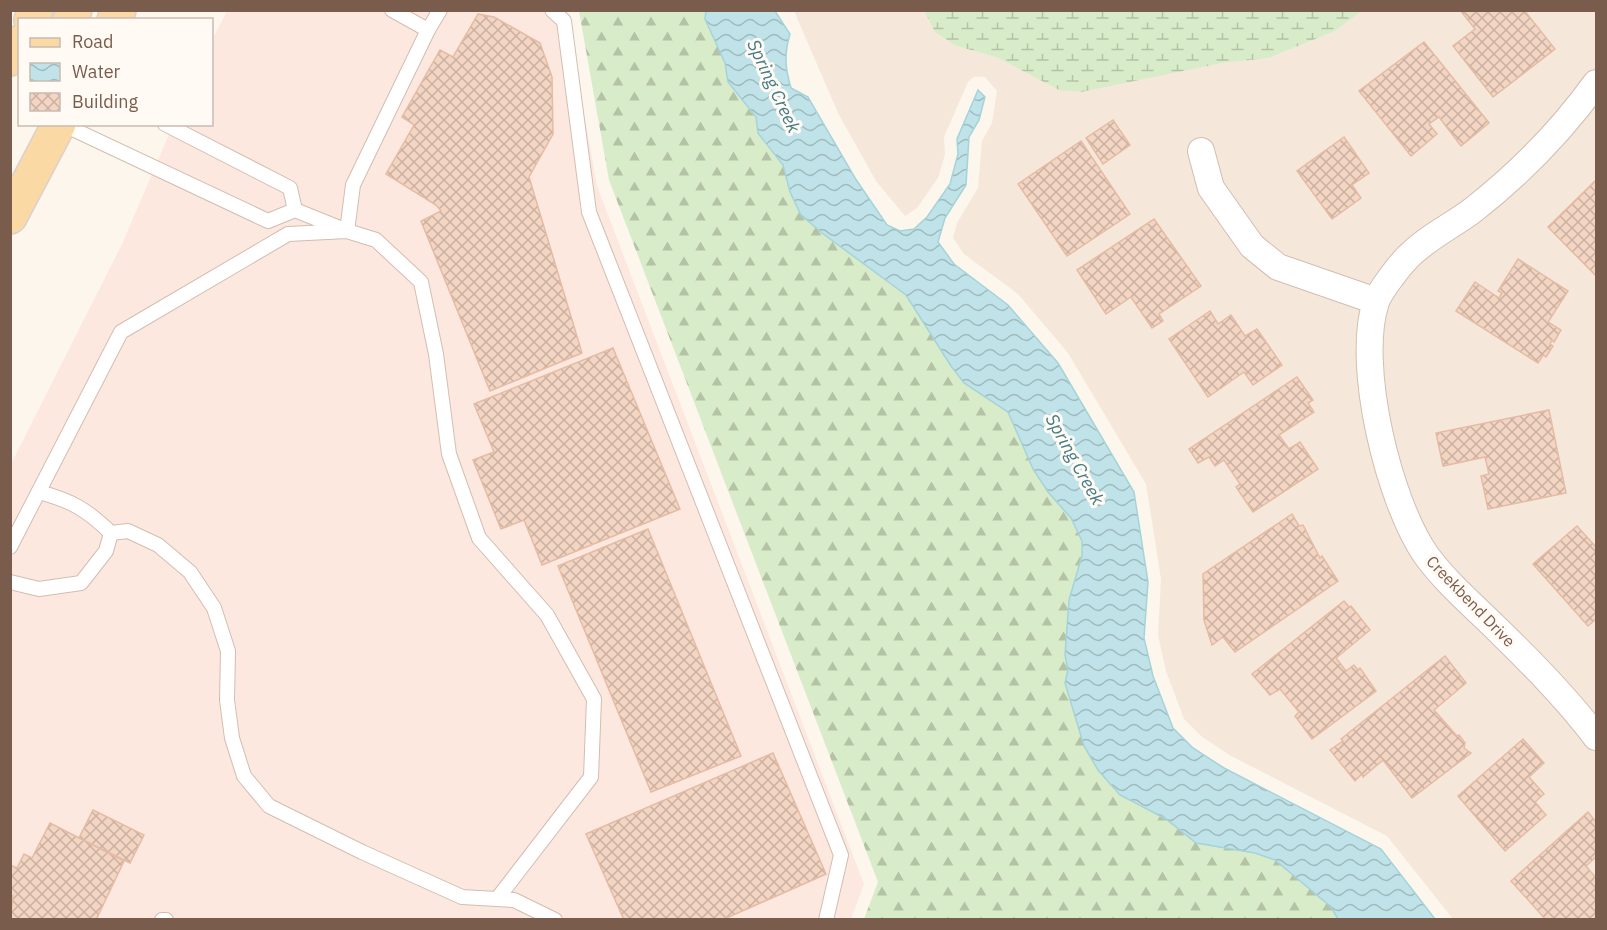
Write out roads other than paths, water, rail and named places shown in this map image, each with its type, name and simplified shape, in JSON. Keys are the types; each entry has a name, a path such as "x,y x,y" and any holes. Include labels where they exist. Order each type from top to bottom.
{"main road":[{"path":"10,59 18,45"},
{"path":"10,217 60,126"}],"street":[{"name":"Creekbend Drive","path":"1596,83 1531,159 1500,188 1406,258 1376,301 1368,356 1373,396 1397,501 1410,529 1426,555 1449,583 1533,663 1596,737"},
{"path":"1201,151 1211,188 1252,246 1278,267 1376,301"}],"lane":[{"path":"392,10 428,30"},
{"path":"347,231 353,185 428,30 440,10"},
{"path":"552,10 564,21 589,213 841,855 826,920"},
{"path":"65,126 268,221 295,210 376,240 421,282 436,354 449,454 479,538 547,615 594,699 591,777 497,899"},
{"path":"169,126 290,188 295,210"},
{"path":"10,547 121,332 288,234 347,231"},
{"path":"39,492 68,500 89,511 111,533"},
{"path":"111,533 128,531 159,545 190,572 214,608 228,651 227,699 232,738 244,776 269,806 362,852 462,897 514,900 555,920"},
{"path":"10,582 39,589 81,583 106,551 111,533"}],"water":[{"name":"Spring Creek","path":"706,11 775,11 790,34 786,61 791,88 808,97 855,178 887,225 900,231 914,229 927,217 950,184 958,154 957,139 978,90 985,97 979,120 969,137 966,185 945,218 938,242 954,264 1008,305 1058,363 1134,492 1148,582 1144,638 1153,676 1173,728 1193,748 1224,768 1381,849 1435,919 1338,919 1331,907 1275,860 1255,853 1196,843 1166,819 1120,795 1098,770 1084,746 1065,683 1068,670 1065,655 1069,600 1082,556 1082,541 1071,518 1048,492 1033,469 1008,412 964,383 906,295 801,215 790,192 783,165 758,133 756,117 728,82 725,63 705,19"}]}
